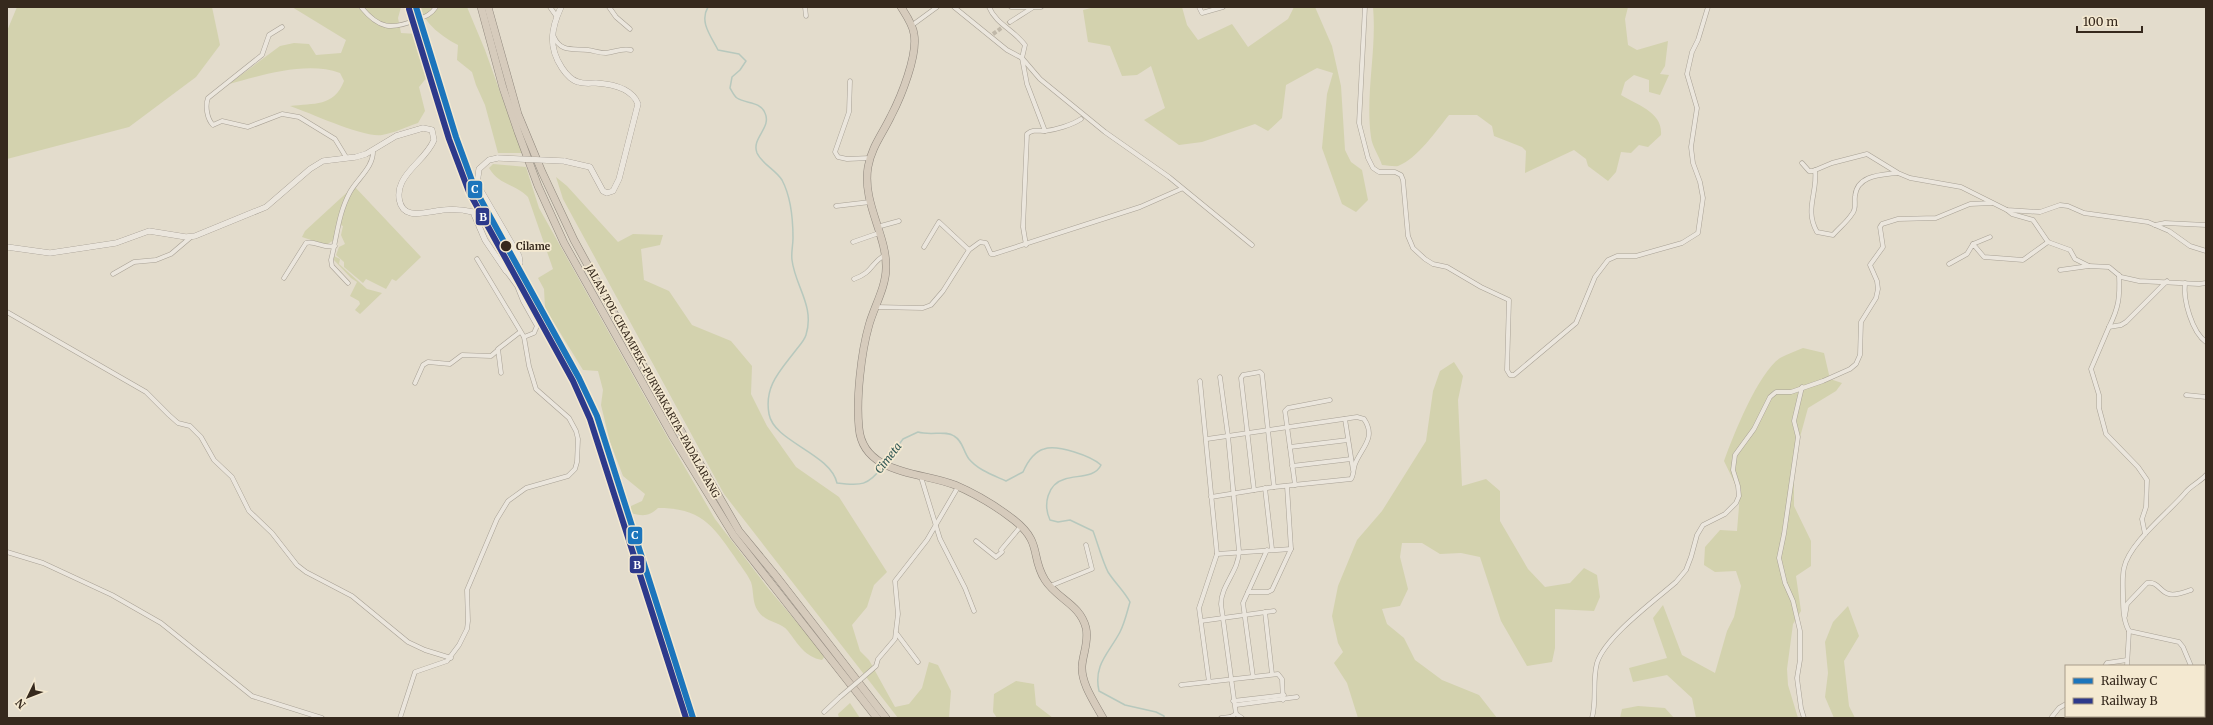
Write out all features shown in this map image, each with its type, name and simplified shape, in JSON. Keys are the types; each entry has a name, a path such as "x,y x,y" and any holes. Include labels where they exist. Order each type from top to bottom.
{"highway":[{"name":"JALAN TOL CIKAMPEK–PURWAKARTA–PADALARANG","path":"481,7 503,88 530,167 568,249 673,437 734,536 876,718"},
{"name":"JALAN TOL CIKAMPEK–PURWAKARTA–PADALARANG","path":"488,7 518,114 542,172 574,240 636,353 739,531 776,576 886,718"},
{"path":"901,7 914,32 914,47 904,85 892,115 870,158 867,175 870,202 886,255 886,270 884,282 875,307 864,349 859,427 862,444 879,461 894,470 958,487 992,505 1021,526 1034,543 1041,570 1050,586 1074,606 1084,621 1087,640 1082,672 1103,718"}],"street":[{"path":"361,7 378,22 396,27 428,15 433,12 436,7"},
{"path":"550,7 557,17"},
{"path":"506,271 520,263 519,256 477,184 479,169 489,160 498,158 564,161 590,167 603,191 607,193 613,191 619,179 638,104 631,94 621,89 605,84 583,84 572,80 556,59 551,41 552,33 561,7"},
{"path":"609,7 616,17 630,29"},
{"path":"805,7 806,16"},
{"path":"911,26 937,7"},
{"path":"954,7 992,35 1006,50 1022,58 1040,79 1105,132 1168,177 1252,245"},
{"path":"988,7 998,21 1024,43 1025,47 1022,58 1027,84 1045,131"},
{"path":"1011,7 1041,7"},
{"path":"1199,7 1202,13 1223,7"},
{"path":"1365,7 1363,85 1358,114 1368,158 1373,168 1379,172 1401,175 1403,180 1408,236 1410,243 1419,256 1433,264 1447,267 1474,283 1509,300 1507,370 1510,375 1514,375 1569,331 1576,323 1595,277 1608,260 1617,256 1636,256 1656,248 1682,243 1698,233 1702,198 1700,182 1693,163 1691,147 1697,108 1687,74 1692,52 1698,40 1708,7"},
{"path":"1010,22 1032,8"},
{"path":"282,27 269,35 262,55 208,98 207,107 210,122 213,125 222,121 248,127 282,114 299,117 335,139 346,157"},
{"path":"552,33 559,45 569,50 588,50 597,53 625,49 631,50"},
{"path":"850,81 849,112 835,152 838,157 847,159 870,158"},
{"path":"1026,246 1023,227 1027,134 1036,130 1045,131 1074,123 1081,119"},
{"path":"113,274 134,262 156,260 171,254 192,237 262,209 276,200 316,165 346,157 356,157 373,150 401,134 423,128 432,130 435,138 433,144 401,183 398,194 400,202 405,210 411,213 445,210 473,212 485,240 517,286 523,301 537,326 534,333 524,337"},
{"path":"348,283 331,264 339,218 350,193 372,161 373,150"},
{"path":"1802,163 1809,171 1832,163 1868,154 1898,173 1919,181 1961,187 2012,214 2033,220 2048,242 2068,248 2072,252 2075,259 2089,266"},
{"path":"1815,170 1810,212 1817,232 1826,235 1833,235 1852,214 1856,207 1855,196 1858,185 1865,179 1898,173"},
{"path":"875,307 923,308 931,305 943,291 969,250 983,241 988,245 993,255 1026,246 1140,207 1181,189"},
{"path":"836,206 870,202"},
{"path":"1592,718 1594,710 1597,664 1604,648 1676,582 1686,570 1692,557 1697,535 1703,525 1726,514 1736,503 1739,496 1738,486 1733,470 1735,455 1754,429 1770,397 1776,392 1791,392 1850,369 1858,360 1861,349 1859,337 1861,322 1877,293 1877,281 1870,265 1883,247 1880,227 1882,224 1898,219 1936,218 1970,204 1992,204"},
{"path":"2007,210 2040,212 2052,207 2064,206 2084,213 2111,216 2156,225 2169,231 2190,246 2206,251"},
{"path":"853,242 899,221"},
{"path":"924,247 939,222 969,250"},
{"path":"2156,225 2165,223 2206,225"},
{"path":"7,247 50,254 116,243 149,231 192,237"},
{"path":"1949,264 1967,254 1973,244 1990,237"},
{"path":"284,278 306,243 310,242 326,248 335,246"},
{"path":"1973,244 1984,257 2023,260 2048,242"},
{"path":"854,279 867,274 877,260 886,255"},
{"path":"400,718 415,672 451,658 467,629 468,621 466,596 469,583 497,519 508,501 526,488 568,476 575,469 577,462 578,439 576,431 569,418 536,389 529,366 524,337 477,259"},
{"path":"2060,270 2089,266 2109,267 2118,275 2143,281 2206,283"},
{"path":"2118,275 2120,298 2117,311 2092,366 2092,376 2099,395 2099,408 2106,434 2138,467 2147,480 2146,507 2142,519 2145,534"},
{"path":"2109,327 2121,325 2126,322 2167,281"},
{"path":"2185,283 2185,302 2188,311 2200,337 2206,342"},
{"path":"7,312 146,392 168,416 178,423 190,426 201,437 214,460 232,477 249,511 272,533 297,565 306,572 352,596 408,642 425,650 451,658"},
{"path":"415,383 423,365 428,362 450,364 462,355 491,356 520,332"},
{"path":"498,350 501,373"},
{"path":"1254,490 1249,434 1241,378 1243,375 1260,372 1262,374 1274,487"},
{"path":"1220,377 1228,436 1239,551 1237,564 1221,597 1222,617 1235,714"},
{"path":"1200,381 1207,439 1217,554 1200,602 1208,681"},
{"path":"1802,387 1794,422 1798,437 1784,534 1779,558 1785,583 1793,601 1800,631 1800,660 1797,678 1801,708 1804,718"},
{"path":"2186,395 2206,397"},
{"path":"1295,485 1285,411 1288,408 1330,400"},
{"path":"1207,439 1360,417 1366,421 1368,429 1368,444 1357,459 1353,470"},
{"path":"1211,497 1265,488 1351,479 1353,476 1353,470 1345,419"},
{"path":"1290,448 1348,440"},
{"path":"1292,466 1351,459"},
{"path":"2127,665 2130,631 2124,620 2124,569 2127,560 2145,534 2181,499 2185,492 2206,475"},
{"path":"921,476 940,539 966,588 974,611"},
{"path":"1248,592 1272,590 1290,549 1287,486"},
{"path":"824,712 876,666 878,659 894,642 898,609 895,581 921,548 958,487"},
{"path":"1265,488 1272,549"},
{"path":"976,541 996,557 1002,552 1001,550 1021,526"},
{"path":"1050,586 1092,569 1086,545"},
{"path":"1217,554 1239,551 1290,549"},
{"path":"1253,676 1243,604 1267,550"},
{"path":"7,552 43,563 112,595 161,623 252,696 322,718"},
{"path":"2124,620 2127,604 2147,583 2157,584 2168,594 2176,594 2191,590"},
{"path":"1201,621 1274,611"},
{"path":"1265,612 1271,674"},
{"path":"2130,631 2179,642 2183,647 2191,665"},
{"path":"896,634 918,662"},
{"path":"2106,665 2107,663 2127,660"},
{"path":"1181,685 1231,678 1278,674 1281,676 1284,698"},
{"path":"1234,702 1297,697"},
{"path":"2051,718 2059,708 2065,705"},
{"path":"1221,718 1229,718 1235,714"},
{"path":"1235,714 1242,718"}],"green space":[{"path":"17,7 212,7 220,45 196,77 129,127 7,159 7,31"},
{"path":"292,7 401,7 398,18 401,33 417,34 428,76 419,87 425,111 418,123 386,134 373,135 350,129 290,106 315,104 329,100 335,95 344,81 340,73 327,70 313,68 270,73 229,84 280,46 294,43 309,44 316,55 341,53 346,40"},
{"path":"421,7 467,7 485,50 522,153 498,153 485,105 472,72 457,60 458,45 441,34 430,24"},
{"path":"1095,7 1182,7 1187,25 1198,40 1232,24 1248,47 1288,19 1294,7 1315,7 1332,46 1341,86 1345,150 1351,162 1362,170 1368,200 1356,212 1342,204 1322,148 1327,94 1333,73 1317,68 1286,85 1282,118 1268,131 1255,124 1202,142 1179,145 1144,120 1165,108 1151,66 1137,75 1122,76 1110,46 1088,42 1083,10"},
{"path":"1373,7 1628,7 1625,19 1628,45 1637,50 1668,41 1665,66 1660,74 1669,75 1660,95 1649,92 1649,80 1634,75 1625,82 1621,95 1648,110 1658,120 1661,127 1661,135 1648,147 1639,145 1631,153 1621,152 1616,172 1608,181 1588,166 1586,159 1574,150 1525,173 1526,151 1522,147 1494,136 1492,126 1477,115 1449,115 1426,144 1413,157 1398,166 1382,165 1372,140 1369,105 1374,39"},
{"path":"493,164 526,167 539,208 715,519 768,588 825,656 822,660 806,653 785,628 761,615 756,608 751,582 747,575 719,535 704,520 684,511 672,509 658,508 652,513 645,515 630,513 631,506 642,501 645,494 623,476 610,442 601,405 603,390 598,371 583,370 545,308 544,289 538,278 553,269 528,197 518,189 497,178 489,168"},
{"path":"556,177 567,186 618,242 633,234 663,235 660,245 641,249 644,280 669,291 692,325 731,341 752,366 751,394 767,426 796,467 839,497 887,572 874,585 867,607 852,625 860,651 869,660 895,707 909,704 922,688 929,662 938,665 951,691 949,718 898,718 724,494 563,199"},
{"path":"354,186 421,257 396,281 392,279 386,289 366,279 363,283 344,267 344,262 336,255 339,247 345,244 341,235 343,226 338,224 334,240 326,245 302,237 305,231"},
{"path":"334,256 340,259 339,264 367,289 382,293 360,314 355,310 360,304 359,301 350,296 357,282 351,278 333,259"},
{"path":"1803,348 1824,353 1830,379 1842,383 1836,391 1808,408 1797,448 1794,474 1794,506 1811,541 1811,566 1796,576 1801,611 1793,624 1787,669 1788,685 1798,718 1696,718 1692,698 1667,675 1633,682 1629,668 1667,658 1653,618 1663,605 1682,655 1715,673 1727,631 1734,617 1741,586 1736,571 1715,572 1704,565 1705,547 1720,530 1737,531 1740,494 1724,461 1733,436 1763,377 1780,358"},
{"path":"1454,362 1463,376 1458,400 1462,486 1486,479 1500,491 1500,521 1528,569 1545,587 1570,583 1584,568 1597,575 1600,597 1594,611 1555,609 1555,648 1552,662 1527,666 1501,621 1480,557 1461,553 1440,554 1422,543 1402,543 1400,557 1408,589 1400,606 1382,609 1387,624 1404,638 1415,660 1442,680 1479,695 1497,718 1358,718 1347,683 1334,663 1343,652 1338,643 1332,616 1338,586 1357,540 1382,511 1426,441 1433,391 1440,371"},
{"path":"1848,606 1859,636 1844,661 1849,706 1855,718 1834,718 1825,697 1828,673 1825,642 1833,622"},
{"path":"1016,681 1034,684 1036,705 1053,718 997,718 993,712 994,694"},
{"path":"850,703 860,718 839,718 838,714"},
{"path":"1638,706 1665,708 1674,718 1620,718 1622,709"}],"waterway":[{"name":"Cimeta","path":"708,7 705,24 718,50 739,54 746,61 740,70 732,77 730,88 737,98 760,106 765,113 766,123 757,143 757,153 759,157 779,176 788,194 793,223 792,260 808,315 808,325 805,337 779,372 771,387 768,404 769,414 773,424 791,440 814,455 824,464 832,473 837,483 863,483 873,478 883,466"},
{"name":"Cimeta","path":"886,462 903,439 918,432 951,434 961,443 967,456 973,463 986,472 1006,481 1023,472 1034,455 1040,450 1044,449 1065,449 1090,458 1101,465 1095,472 1065,479 1054,485 1048,496 1048,514 1050,520 1058,522 1070,520 1093,531 1108,572 1130,602 1122,628 1100,666 1098,674 1099,691 1125,705 1156,712 1164,716 1164,718"}],"tunnel":[{"path":"993,34 1010,22"}],"rail line":[{"name":"C","path":"416,7 456,137 475,189 579,378 597,416 693,718"},
{"name":"B","path":"409,9 449,139 469,192 573,381 590,419 686,718"}],"place":[{"name":"Cilame","path":"506,246"}]}
